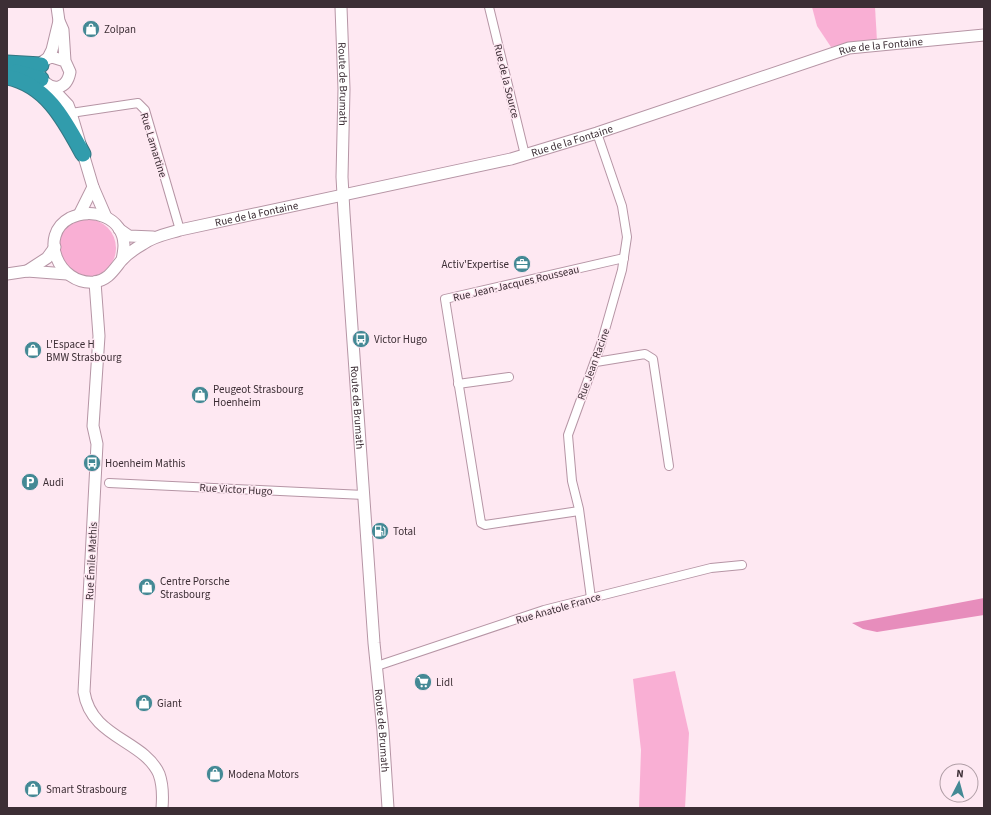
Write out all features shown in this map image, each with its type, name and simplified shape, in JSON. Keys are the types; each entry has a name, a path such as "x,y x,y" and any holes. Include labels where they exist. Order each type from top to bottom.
{"highway":[{"path":"7,63 45,72"},
{"path":"7,72 27,74 45,72"},
{"path":"7,77 24,82 44,96 68,126 83,154"}],"street":[{"path":"57,7 59,21 63,30 65,60 70,72 67,80 70,109 93,187 106,217"},
{"name":"Route de Brumath","path":"341,7 344,89 342,177 388,808"},
{"name":"Rue de la Source","path":"489,7 525,155"},
{"path":"45,72 59,21"},
{"name":"Rue de la Fontaine","path":"95,282 107,278 115,271 122,260 156,237 180,230 525,155 597,134 849,48 984,35"},
{"path":"45,72 57,57 65,60"},
{"path":"45,72 60,86 67,80"},
{"path":"45,72 70,109"},
{"name":"Rue Lamartine","path":"70,109 138,103 145,110 180,230"},
{"name":"Rue Jean Racine","path":"592,598 579,511 572,481 568,434 596,362 624,258 627,237 624,215 597,134"},
{"path":"80,213 93,187"},
{"path":"27,271 47,258 54,247 60,228 68,219 80,213 94,212 106,217"},
{"name":"Rue de la Fontaine","path":"106,217 118,229 129,236 156,237"},
{"name":"Rue de la Fontaine","path":"118,229 123,238 124,246 122,260"},
{"path":"54,247 57,260 62,270 82,282 95,282"},
{"name":"Rue Jean-Jacques Rousseau","path":"579,511 485,525 481,523 445,299 624,258"},
{"path":"7,274 27,271 68,274"},
{"name":"Rue Émile Mathis","path":"95,282 99,336 93,426 97,444 84,692 88,706 92,713 108,730 144,755 154,767 163,790 162,808"},
{"path":"596,362 645,354 653,359 669,466"},
{"path":"458,384 509,377"},
{"name":"Rue Victor Hugo","path":"109,483 364,495"},
{"name":"Rue Anatole France","path":"377,666 544,610 711,568 742,564"}],"shaded area":[{"path":"812,7 875,7 877,41 831,47 817,26"},
{"path":"87,219 103,224 111,232 116,248 111,264 103,272 87,277 71,272 63,264 58,248 63,232 71,224"},
{"path":"984,598 984,615 877,632 863,629 852,623"},
{"path":"675,671 689,733 685,808 639,808 641,750 633,679"}],"place":[{"name":"Zolpan","path":"91,29"},
{"name":"Activ'Expertise","path":"522,264"},
{"name":"Victor Hugo","path":"361,339"},
{"name":"L'Espace H BMW Strasbourg","path":"33,350"},
{"name":"Peugeot Strasbourg Hoenheim","path":"200,395"},
{"name":"Hoenheim Mathis","path":"92,463"},
{"name":"Audi","path":"30,482"},
{"name":"Total","path":"380,531"},
{"name":"Centre Porsche Strasbourg","path":"147,587"},
{"name":"Lidl","path":"423,682"},
{"name":"Giant","path":"144,703"},
{"name":"Modena Motors","path":"215,774"},
{"name":"Smart Strasbourg","path":"33,789"}]}
